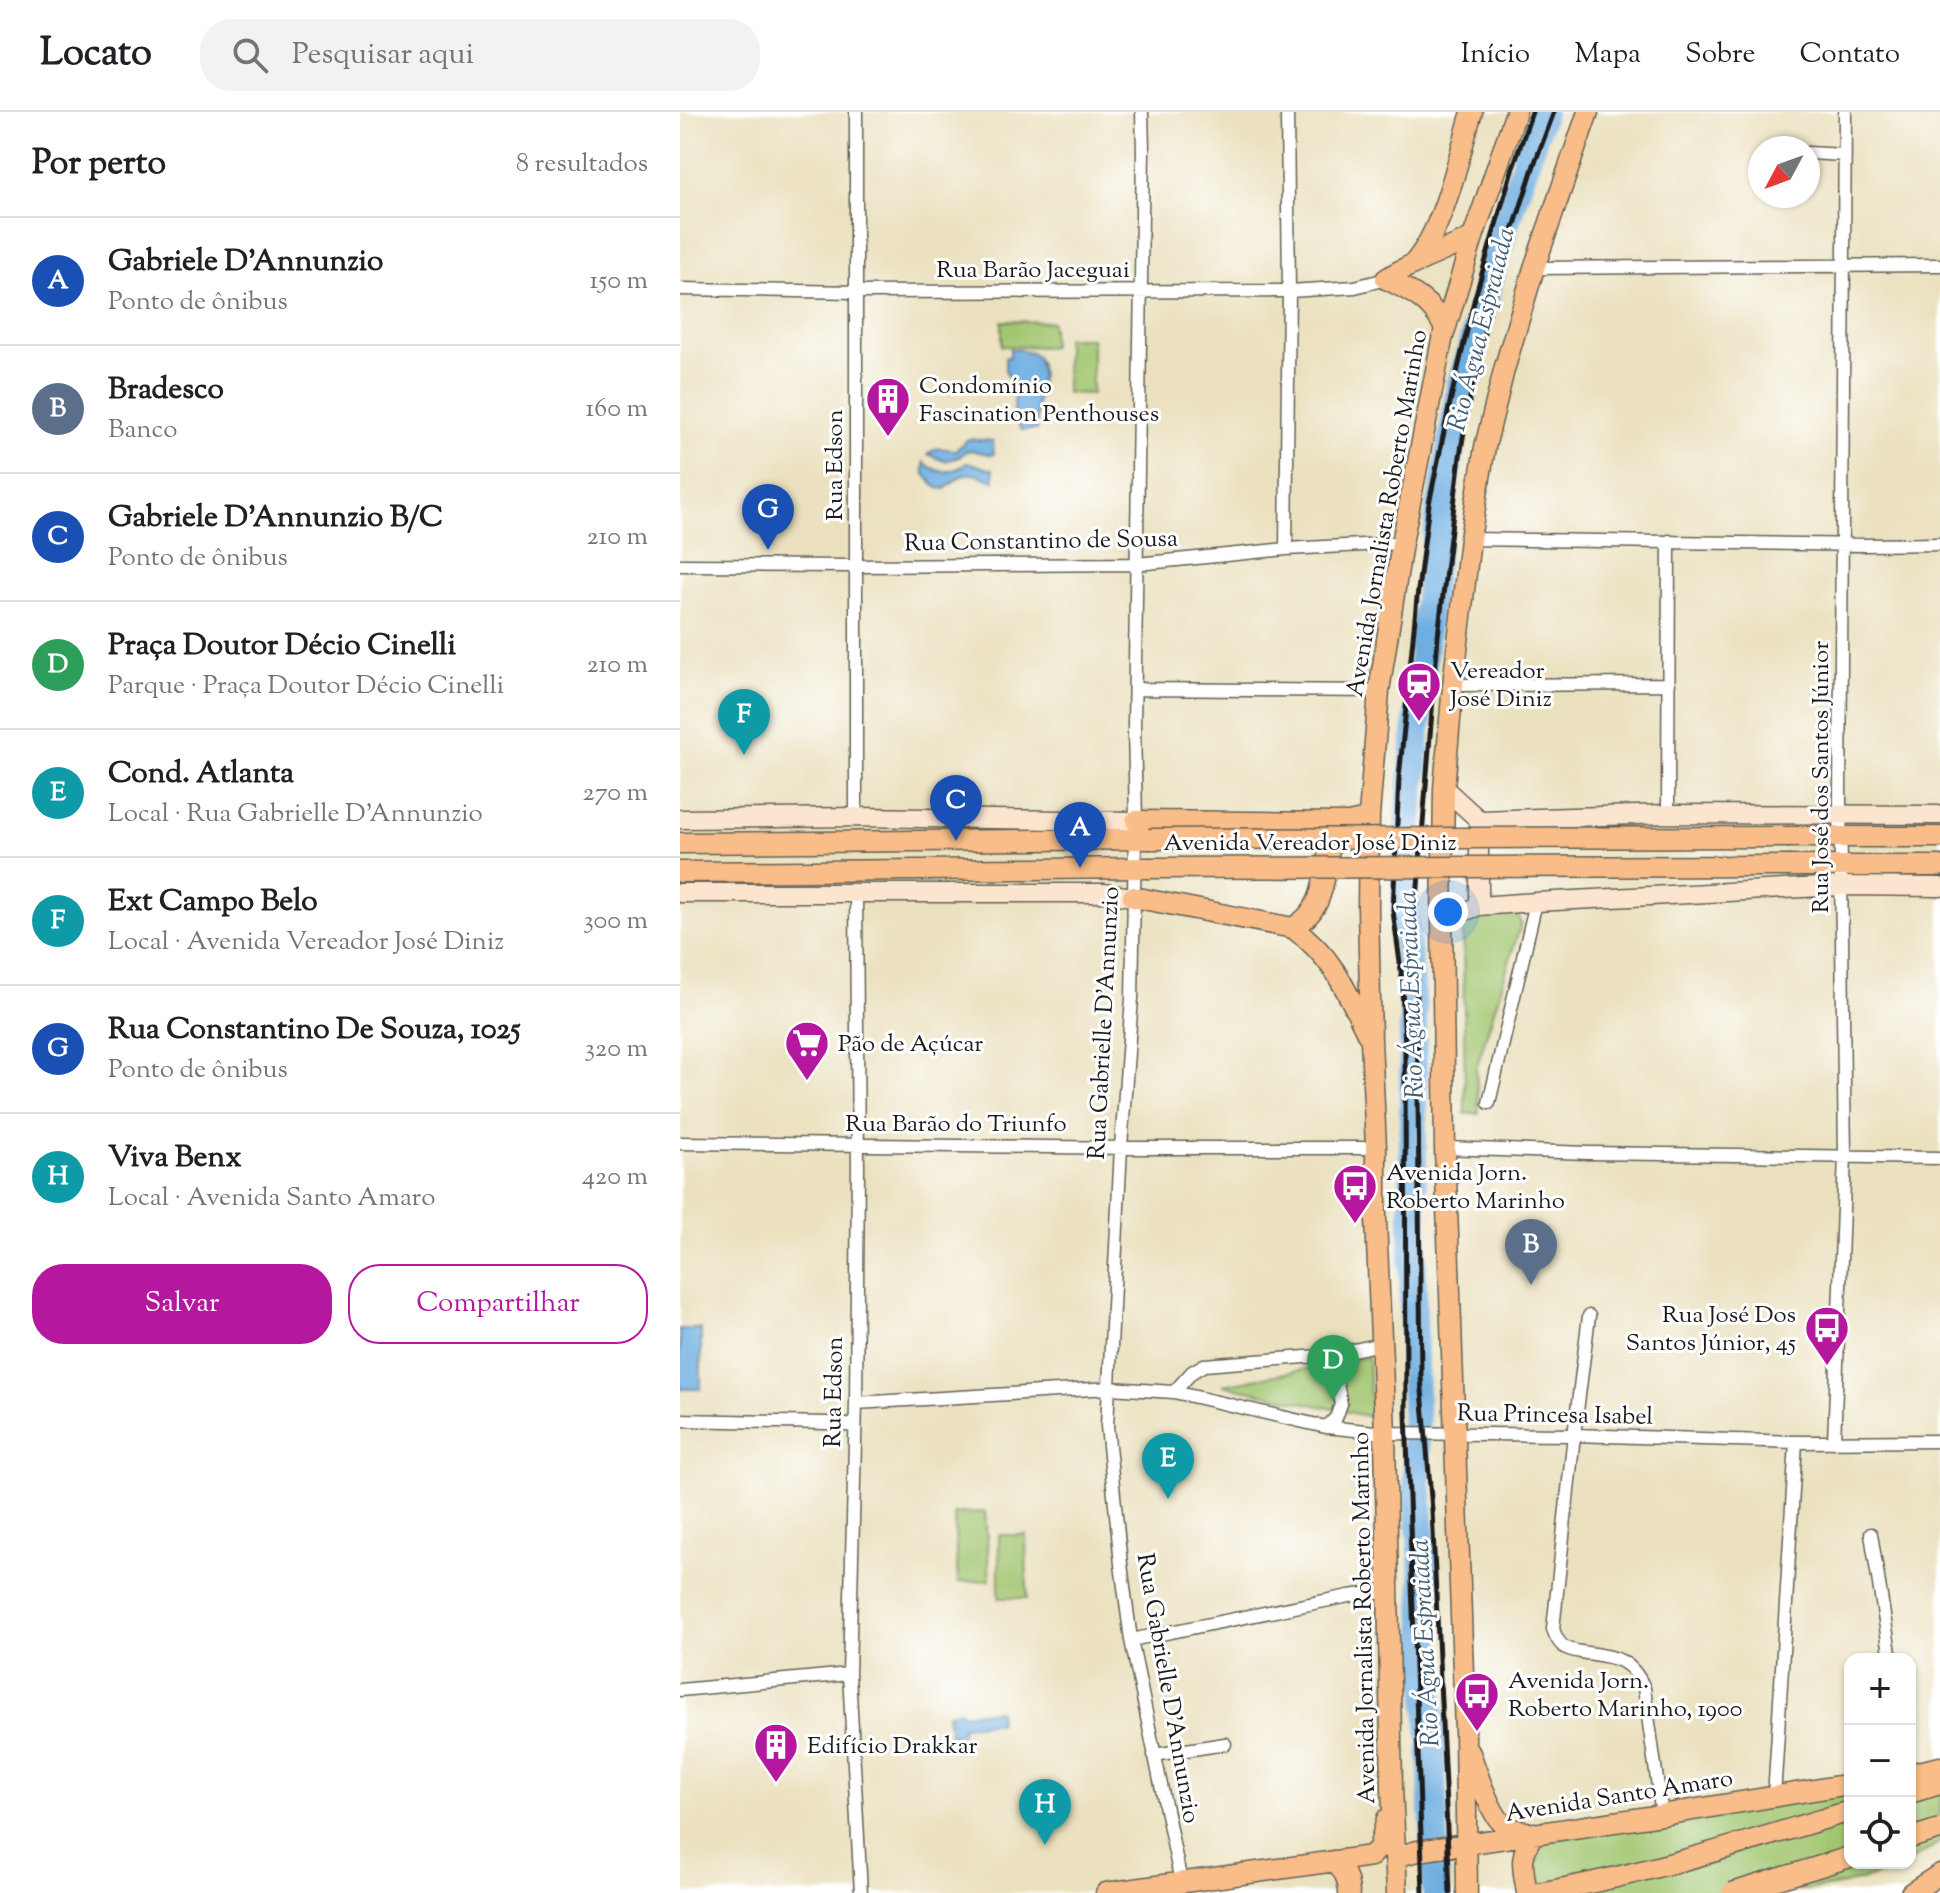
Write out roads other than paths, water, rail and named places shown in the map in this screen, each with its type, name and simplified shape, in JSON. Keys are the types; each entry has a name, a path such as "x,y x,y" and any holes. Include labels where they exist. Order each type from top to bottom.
{"main road":[{"path":"1415,262 1427,247 1443,208 1472,112"},
{"name":"Avenida Jornalista Roberto Marinho","path":"1397,1893 1392,1788 1387,1433 1371,1040 1369,816 1379,691 1402,543 1445,329 1516,112"},
{"path":"1467,1893 1456,1845 1465,1741 1445,1148 1444,788 1470,539 1485,447 1534,268 1588,112"},
{"path":"1386,279 1415,262 1473,237"},
{"path":"1386,279 1423,298 1445,329"},
{"path":"1139,833 1348,823 1369,816"},
{"path":"1293,928 1317,903 1323,885 1330,835 1320,823"},
{"name":"Avenida Vereador José Diniz","path":"680,843 1139,833 1940,837"},
{"name":"Avenida Vereador José Diniz","path":"680,872 1790,866 1841,876 1940,866"},
{"path":"1133,897 1293,928 1323,953 1336,971 1371,1040"},
{"path":"1465,1741 1485,1793 1502,1823 1534,1833 1522,1859 1527,1893"},
{"path":"1916,1773 1940,1767"},
{"path":"1916,1791 1940,1784"},
{"name":"Avenida Santo Amaro","path":"1395,1857 1844,1785"},
{"path":"1106,1893 1371,1856 1377,1851 1387,1822 1392,1788"},
{"path":"1538,1893 1662,1866 1844,1813"},
{"path":"1916,1836 1940,1829"},
{"path":"1732,1893 1844,1859"},
{"path":"1333,1861 1348,1878 1349,1893"},
{"path":"1911,1893 1940,1874"}],"street":[{"name":"Rua Edson","path":"856,112 856,817"},
{"name":"Rua Gabrielle D'Annunzio","path":"1142,112 1135,689 1141,868 1133,897 1132,998 1107,1426 1131,1640 1181,1882"},
{"path":"1286,549 1289,291 1287,112"},
{"name":"Rua José dos Santos Júnior","path":"1834,1442 1845,1156 1840,814 1845,112"},
{"path":"1820,154 1845,155"},
{"path":"1534,268 1940,265"},
{"name":"Rua Barão Jaceguai","path":"680,289 856,292 1289,291 1355,287 1386,279"},
{"path":"1470,539 1940,544"},
{"path":"1668,814 1669,541"},
{"name":"Rua Constantino de Sousa","path":"680,565 1137,564 1286,549 1402,543"},
{"path":"1453,685 1669,684"},
{"path":"1135,689 1379,691"},
{"name":"Avenida Vereador José Diniz","path":"1444,788 1479,820 1668,814 1940,815"},
{"name":"Avenida Vereador José Diniz","path":"680,819 856,817 1139,833"},
{"path":"1479,820 1479,906"},
{"name":"Avenida Vereador José Diniz","path":"1442,920 1479,906 1841,876 1940,887"},
{"name":"Rua Edson","path":"856,892 856,1403 849,1674 861,1893"},
{"path":"680,893 1104,893 1133,897"},
{"path":"1489,1103 1536,902"},
{"name":"Rua Barão do Triunfo","path":"680,1143 1376,1148"},
{"path":"1445,1148 1940,1158"},
{"path":"1589,1316 1553,1629 1562,1645 1570,1650 1611,1657 1626,1663 1637,1673 1644,1688 1662,1815"},
{"path":"1174,1392 1192,1372 1204,1365 1331,1355 1381,1344"},
{"path":"1326,1427 1336,1418 1341,1404 1331,1355"},
{"name":"Rua Princesa Isabel","path":"856,1403 1110,1388 1174,1392 1326,1427 1387,1433 1796,1442 1940,1441"},
{"path":"680,1420 855,1426"},
{"path":"1774,1797 1796,1442"},
{"path":"1871,1534 1890,1653"},
{"path":"1131,1640 1349,1596 1389,1591"},
{"path":"680,1690 849,1674"},
{"path":"1154,1755 1225,1744"}],"water":[{"path":"1010,349 1030,352 1039,362 1037,430 1021,430 1014,415 1014,388 1005,370 1005,357 1010,357"},
{"path":"968,439 993,441 994,454 971,450 944,461 928,454 939,448 956,450"},
{"path":"924,462 941,471 956,469 967,463 993,469 994,481 968,474 945,489 938,488 924,473"},
{"path":"680,1329 701,1329 701,1389 680,1389"},
{"path":"998,1710 999,1722 962,1726 962,1734 950,1735 947,1713"}],"waterway":[{"name":"Rio Água Espraiada","path":"1436,1893 1423,1559 1417,1485 1413,1311 1413,1010 1404,912 1409,817 1426,621 1460,390 1505,224 1542,112"}],"railway":[{"path":"1423,1893 1406,1412 1405,1044 1401,970 1393,911 1399,778 1429,504 1474,301 1532,112"},
{"path":"1450,1893 1432,1510 1421,1378 1416,911 1438,636 1468,407 1502,265 1554,112"}],"place":[{"name":"Condomínio Fascination Penthouses","path":"888,438"},
{"name":"Rua Constantino De Souza, 1025","path":"768,550"},
{"name":"Vereador José Diniz","path":"1419,723"},
{"name":"Ext Campo Belo","path":"744,755"},
{"name":"Gabriele D'Annunzio B/C","path":"956,841"},
{"name":"Gabriele D'Annunzio","path":"1080,868"},
{"name":"Pão de Açúcar","path":"807,1082"},
{"name":"Avenida Jorn. Roberto Marinho","path":"1355,1225"},
{"name":"Bradesco","path":"1531,1285"},
{"name":"Rua José Dos Santos Júnior, 45","path":"1827,1367"},
{"name":"Praça Doutor Décio Cinelli","path":"1333,1401"},
{"name":"Cond. Atlanta","path":"1168,1499"},
{"name":"Avenida Jorn. Roberto Marinho, 1900","path":"1477,1733"},
{"name":"Edifício Drakkar","path":"776,1784"},
{"name":"Viva Benx","path":"1045,1845"}]}
